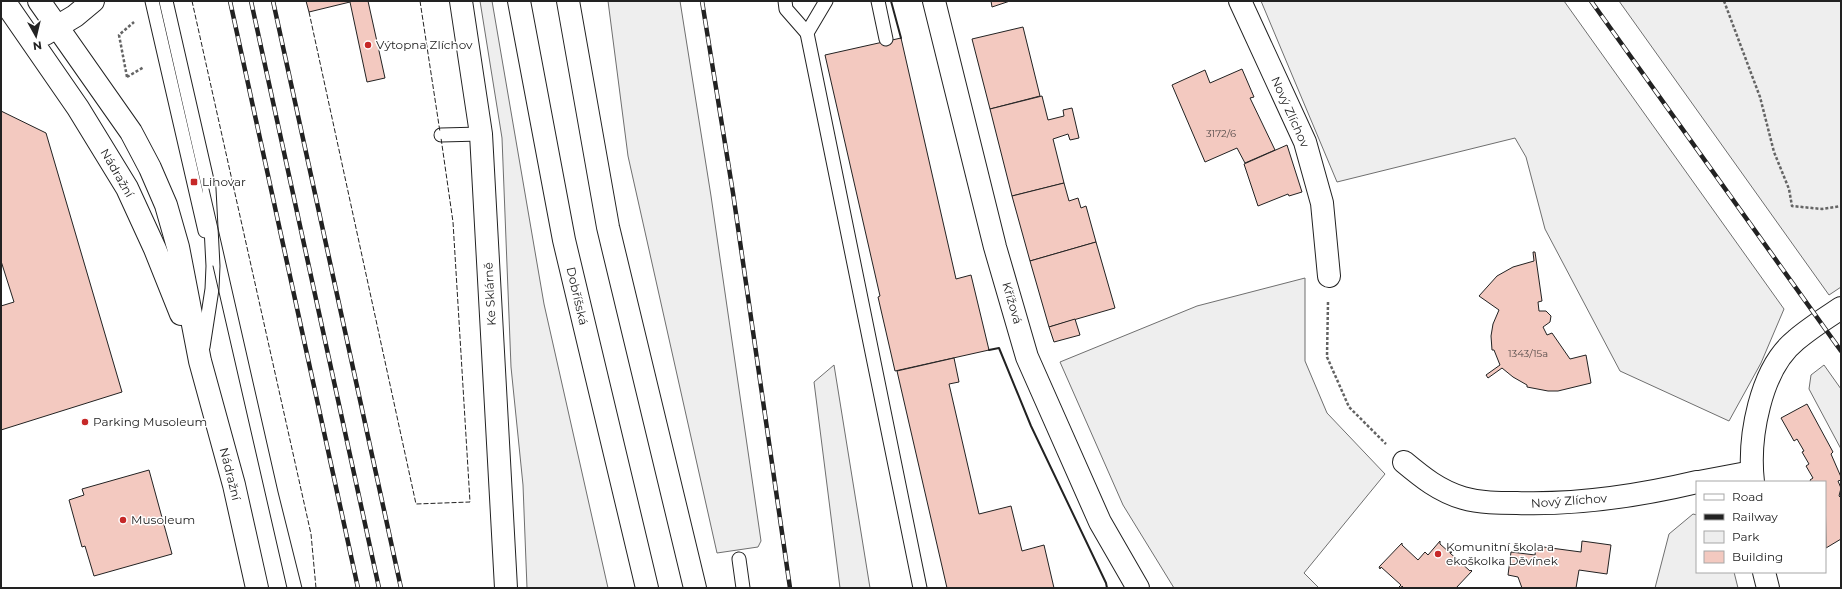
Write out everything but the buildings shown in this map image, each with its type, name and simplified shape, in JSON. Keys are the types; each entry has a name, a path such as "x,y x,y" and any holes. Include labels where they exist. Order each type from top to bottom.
{"main road":[{"name":"Nádražní","path":"4,1 78,108 127,188 155,249 200,361"},
{"name":"Nádražní","path":"39,1 131,132 150,168 163,198 178,247 200,361 234,485 257,588"},
{"path":"33,42 86,8 93,1"},
{"name":"Ke Sklárně","path":"461,1 481,134 506,588"},
{"name":"Dobříšská","path":"518,1 564,240 647,588"},
{"path":"568,1 608,227 695,588"},
{"name":"Křížová","path":"934,1 995,247 1027,357 1100,522 1138,588"},
{"name":"Nový Zlíchov","path":"1240,1 1305,142 1322,203 1328,276"},
{"path":"1752,477 1756,422 1766,380 1778,359 1795,340 1841,308"},
{"name":"Nový Zlíchov","path":"1404,462 1431,484 1463,498 1492,503 1556,504 1646,494 1696,482"},
{"name":"Nový Zlíchov","path":"1709,481 1752,477"},
{"path":"1764,573 1768,588"}],"lane":[{"path":"152,1 213,266"},
{"path":"166,1 209,188 213,266 212,290 200,361"},
{"path":"785,1 786,9 807,33 920,588"},
{"path":"807,33 826,1"},
{"path":"878,1 886,39"},
{"path":"441,135 481,134"},
{"path":"739,559 743,588"}],"path":[{"path":"1724,1 1760,96 1774,152 1789,189 1792,206 1822,209 1841,206"},
{"path":"119,35 136,20"},
{"path":"117,31 127,77"},
{"path":"121,81 148,65"},
{"path":"1328,276 1327,357 1349,407 1404,462"}],"green space":[{"path":"480,1 492,1 544,304 608,588 527,588 523,485 511,367 502,138"},
{"path":"608,1 680,1 711,196 761,541 758,547 717,553 628,156"},
{"path":"1261,1 1564,1 1784,309 1761,363 1729,421 1620,371 1545,229 1526,157 1515,138 1337,182"},
{"path":"1619,1 1841,1 1841,287 1829,295"},
{"path":"1305,278 1305,361 1327,413 1385,474 1304,573 1319,588 1174,588 1123,505 1060,362 1197,306"},
{"path":"834,365 870,588 840,588 814,382"},
{"path":"1824,365 1841,389 1841,449 1809,389 1811,375"},
{"path":"1693,514 1696,515 1696,573 1734,573 1738,588 1655,588 1669,534"}],"tram line":[{"path":"209,189 278,492 302,588"},
{"path":"213,266 287,588"}],"railway":[{"path":"230,1 358,588"},
{"path":"251,1 379,588"},
{"path":"273,1 401,588"},
{"path":"702,1 733,193 790,588"},
{"path":"1591,1 1841,351"}],"fence":[{"path":"192,1 311,534 316,588"},
{"path":"420,1 440,132"},
{"path":"309,12 416,504 470,502 453,222 441,138"}],"wall":[{"path":"891,1 901,38"},
{"path":"989,350 999,348 1031,426 1106,583 1107,588"}],"place":[{"name":"Výtopna Zlíchov","path":"368,45"},
{"name":"Lihovar","path":"194,182"},
{"name":"Parking Musoleum","path":"85,422"},
{"name":"Musoleum","path":"123,520"},
{"name":"Komunitní škola a ekoškolka Děvínek","path":"1438,554"}]}
